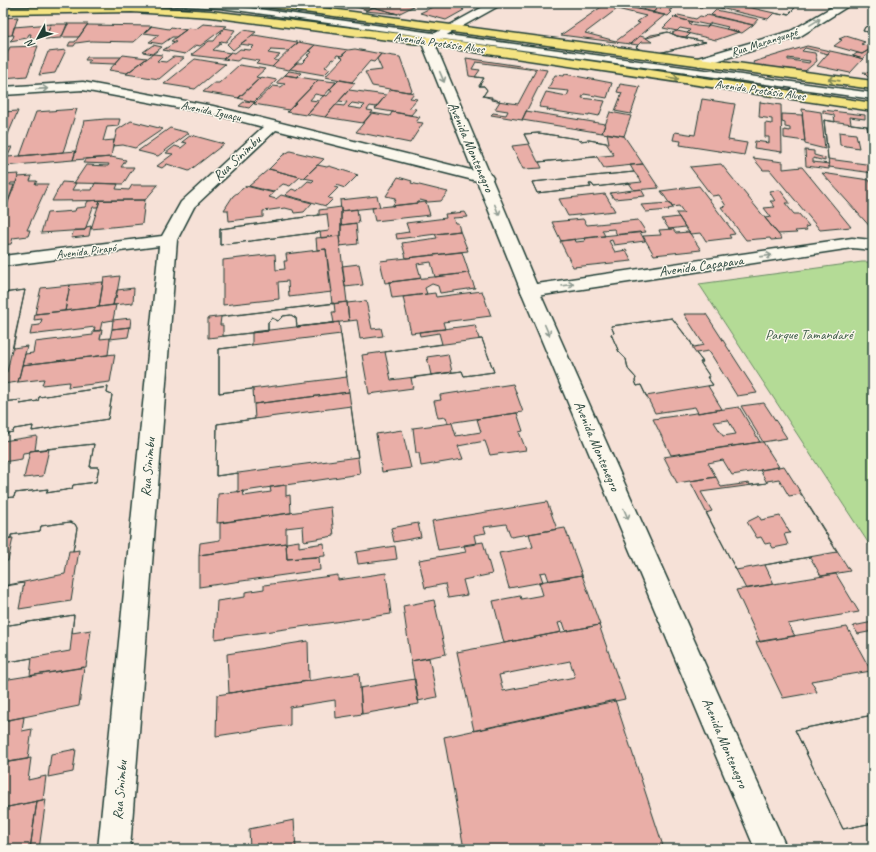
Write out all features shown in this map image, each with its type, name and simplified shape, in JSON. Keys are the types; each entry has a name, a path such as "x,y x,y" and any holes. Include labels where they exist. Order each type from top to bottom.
{"main road":[{"name":"Avenida Protásio Alves","path":"260,3 873,107"},
{"name":"Avenida Protásio Alves","path":"3,11 132,9 211,14 441,34 699,62 873,85"}],"street":[{"path":"441,34 498,3"},
{"name":"Rua Maranguapé","path":"699,62 795,34 847,3"},
{"name":"Avenida Montenegro","path":"441,34 485,178 530,291 771,849"},
{"name":"Avenida Iguaçu","path":"3,92 83,86 212,110 485,178"},
{"name":"Rua Sinimbu","path":"114,849 168,240 187,206 272,126"},
{"name":"Avenida Pirapó","path":"3,260 168,240"},
{"name":"Avenida Caçapava","path":"530,291 852,243 873,245"}],"lane":[{"path":"3,4 53,3"},
{"path":"169,3 221,6 441,34 873,96"},
{"path":"396,29 441,34"}],"green space":[{"name":"Parque Tamandaré","path":"862,262 873,262 873,550 699,284"}],"building":[{"path":"342,3 372,3 368,5 374,7 367,10"},
{"path":"381,3 398,3 414,6 398,14 373,7"},
{"path":"441,3 476,3 462,9 464,10 446,20 420,13"},
{"path":"607,3 665,15 630,44 561,35"},
{"path":"645,3 662,4 653,12 638,8"},
{"path":"682,3 698,3 705,5 701,8"},
{"path":"698,3 783,3 793,5 790,7 795,8 789,14 785,13 783,15 774,13 768,19"},
{"path":"730,3 783,3 793,5 790,7 795,8 789,14 785,13 783,15"},
{"path":"663,4 673,6 668,8 672,9 669,11 672,12 668,16 652,13"},
{"path":"373,7 398,14 365,11"},
{"path":"617,9 646,16 637,22 640,23 616,41 585,33"},
{"path":"716,10 758,19 753,25 711,15"},
{"path":"678,15 696,19 700,16 705,17 707,15 753,25 742,33 726,29 728,27 711,23 708,25 675,18"},
{"path":"18,17 12,35 3,36 3,18"},
{"path":"674,17 692,22 689,24 696,26 707,27 709,25 739,32 716,40 687,33 690,30 680,28 677,31 663,28"},
{"path":"51,24 46,37 30,38 31,34 29,34 27,38 10,41 14,35 12,35 14,27"},
{"path":"51,24 68,24 61,38 45,39"},
{"path":"67,24 88,24 79,37 62,37"},
{"path":"203,24 227,26 200,46 196,45 185,54 163,50 176,42 171,41 188,28 196,29"},
{"path":"873,24 873,33 863,31 865,27"},
{"path":"873,24 873,33 863,31 865,27"},
{"path":"87,25 152,26 134,42 91,41 76,43 74,46 68,46 70,42 75,42"},
{"path":"151,26 169,29 171,27 186,30 162,44 149,42 159,35 144,33"},
{"path":"224,28 235,30 226,42 221,41 219,43 221,43 213,50 230,53 223,59 191,55 209,41 214,41"},
{"path":"244,30 256,32 233,50 227,44"},
{"path":"677,31 690,34 687,37 677,36 672,33"},
{"path":"668,32 677,36 706,42 654,54 642,51 636,47 638,45 631,44 640,36 647,38"},
{"path":"668,32 677,36 706,42 654,54 642,51 636,47 641,42 652,42 646,38 651,35"},
{"path":"254,35 298,43 288,51 271,50 268,53 280,55 274,60 278,61 272,67 256,64 259,61 241,58 237,61 223,59 231,52 235,53 240,49 250,50 254,46 240,44"},
{"path":"846,36 865,42 861,44 872,48 862,54 834,46 842,40 839,39"},
{"path":"298,42 315,45 289,70 272,67"},
{"path":"153,45 162,47 153,54 143,52"},
{"path":"315,45 348,50 342,56 337,55 334,60 332,59 325,67 330,69 324,75 290,69 297,63 302,63 309,56 307,55 312,52 308,51"},
{"path":"38,46 27,76 3,78 3,62 10,47"},
{"path":"807,46 830,51 828,54 805,48 802,51 815,53 817,61 805,71 755,65 753,62","holes":["788,58 810,61 809,63 788,60"]},
{"path":"355,49 381,54 374,62 370,61 352,82 325,77 343,58 340,57 348,50"},
{"path":"66,50 55,73 39,75 48,52"},
{"path":"871,50 863,59 853,56 857,53 862,54"},
{"path":"830,51 863,59 850,73 817,66"},
{"path":"153,54 163,55 157,61 166,62 173,57 184,58 159,79 126,74"},
{"path":"381,54 400,57 412,91 408,92 372,86 365,72 382,70 377,59"},
{"path":"123,55 147,58 127,73 109,70"},
{"path":"87,57 121,57 115,64 88,63 90,60 85,60"},
{"path":"466,58 547,70 522,120 491,115 493,113 506,115 508,111 495,109 500,101 483,96 487,90 484,86 479,86 484,78 469,76"},
{"path":"195,59 225,64 195,89 164,84"},
{"path":"476,62 536,70 518,104 491,100 492,97 483,96 487,90 484,86 479,86 484,78 475,77 480,70 472,69"},
{"path":"239,65 265,69 256,77 260,78 239,98 203,92 214,83 219,83"},
{"path":"289,71 301,73 297,77 285,75"},
{"path":"863,72 873,73 873,79 870,79"},
{"path":"565,74 612,83 607,98 584,94 582,98 605,101 599,116 547,110 548,108 539,107 546,92 567,96 569,91 548,89 555,75 564,76"},
{"path":"285,75 318,80 289,110 254,104 273,86 281,87 285,84 276,83"},
{"path":"261,77 277,80 254,102 238,98"},
{"path":"318,80 336,82 324,96 315,94 310,100 319,101 306,115 287,112"},
{"path":"339,80 355,83 325,117 307,114 324,95 327,96 332,90 329,90"},
{"path":"620,84 640,87 631,114 615,111 622,93 617,92"},
{"path":"391,89 414,93 410,98 417,99 409,108 416,109 411,115 375,109"},
{"path":"349,90 386,95 376,107 370,106 367,110 373,111 363,123 325,117 336,105 344,106 347,102 339,101"},
{"path":"702,99 735,104 728,140 747,143 744,155 680,145 681,141 673,140 675,132 695,135"},
{"path":"245,101 255,102 249,108 239,106"},
{"path":"760,102 781,105 782,152 754,148 755,141 769,143 769,137 765,137 765,123 772,124 772,119 759,117"},
{"path":"352,103 365,105 361,109 348,107"},
{"path":"77,109 63,152 20,156 36,112"},
{"path":"802,109 821,112 825,149 805,144"},
{"path":"823,110 865,115 865,119 850,117 851,124 867,126 873,160 873,173 829,167 824,120 835,122 834,115 823,113"},
{"path":"18,111 3,146 3,112"},
{"path":"526,111 605,124 602,133 522,120"},
{"path":"392,112 420,117 416,122 423,123 410,143 356,132 372,113 390,116"},
{"path":"610,112 631,116 624,136 602,133"},
{"path":"782,114 802,115 805,141 784,138 784,130 790,131 790,128 785,127 785,123 782,122"},
{"path":"120,119 118,126 107,127 103,141 114,140 111,157 73,160 84,121"},
{"path":"824,120 867,126 873,165 828,159"},
{"path":"131,121 163,129 135,148 123,145 113,146 117,130"},
{"path":"867,126 873,126 873,155 872,155"},
{"path":"170,128 189,133 158,156 138,151"},
{"path":"839,132 856,134 859,148 840,145"},
{"path":"539,133 578,139 580,141 589,140 606,143 614,155 538,162 524,134"},
{"path":"539,133 578,139 580,141 589,140 606,143 609,143 607,133 624,136 643,164 604,168 597,157 539,162 542,168 523,169 512,146 529,144 524,134"},
{"path":"191,135 224,144 189,171 167,164 162,168 157,166 173,154 166,153 175,146 181,148 187,143 182,142"},
{"path":"12,147 6,160 3,160 3,148"},
{"path":"805,150 814,151 814,155 825,158 825,161 813,158 813,162 829,164 829,169 806,166"},
{"path":"76,151 73,160 4,166 8,157"},
{"path":"290,151 324,159 304,178 269,169 283,155"},
{"path":"111,157 126,160 121,167 134,167 123,184 74,183 86,165 108,166 109,164 83,163 86,159"},
{"path":"753,158 783,162 783,169 802,167 851,227 820,230 770,170 763,170"},
{"path":"643,164 659,188 634,190 629,183 594,187 592,184 589,184 591,187 537,193 532,182 634,172 630,165"},
{"path":"721,164 782,239 771,240 770,238 746,240 721,207 726,206 719,195 712,196 690,167"},
{"path":"317,165 329,166 358,175 345,188 336,185 334,187 338,188 328,198 333,199 326,206 285,195 292,189 297,191 308,181 312,182 314,180 304,178"},
{"path":"269,169 300,177 290,186 283,184 273,192 249,186"},
{"path":"634,172 642,182 594,187 592,184 589,184 591,187 537,193 532,182"},
{"path":"822,173 869,180 873,186 873,230"},
{"path":"19,174 16,183 11,183 10,185 14,185 3,215 3,175"},
{"path":"32,176 30,181 37,181 35,184 48,184 27,230 30,230 28,236 13,238 11,244 3,245 3,215 18,177"},
{"path":"398,177 412,181 411,183 448,192 441,201 428,202 420,200 418,203 392,206 396,200 394,200 395,198 386,196"},
{"path":"62,182 76,183 72,190 92,190 95,183 118,184 116,189 129,190 132,185 158,185 145,200 52,201"},
{"path":"246,186 274,193 269,197 276,199 281,195 312,203 304,212 294,213 293,210 285,208 263,211 263,217 229,221 228,210 224,210 233,196"},
{"path":"699,186 735,234 729,235 731,238 706,241 701,233 690,234 676,213 684,213 679,206 672,207 661,191"},
{"path":"641,189 645,196 614,199 610,193"},
{"path":"780,190 790,203 785,203 794,214 799,214 809,226 805,227 807,230 795,231 797,233 778,234 765,218 771,217 764,208 775,207 770,201 775,201 769,191"},
{"path":"605,194 615,211 568,216 559,199"},
{"path":"377,196 380,207 341,211 340,200"},
{"path":"100,200 98,207 93,207 85,230 41,233 47,213 75,211 76,208 85,207 88,201"},
{"path":"100,200 145,200 142,224 91,229"},
{"path":"426,202 430,215 375,221 372,208"},
{"path":"670,203 673,208 668,209 669,210 646,212 641,205"},
{"path":"341,207 341,236 321,238 320,232 220,245 220,229 319,215 319,210"},
{"path":"357,209 359,223 341,225 341,211"},
{"path":"465,212 468,217 453,218 455,223 458,223 460,231 397,239 396,234 409,232 406,223 446,218 445,214"},
{"path":"327,214 329,231 220,245 220,229"},
{"path":"679,217 685,227 669,229 662,219"},
{"path":"583,219 587,225 638,220 646,232 617,235 614,229 602,230 605,236 561,241 552,222"},
{"path":"356,223 358,244 340,246 339,236 341,236 341,225"},
{"path":"91,226 89,236 71,238 74,230 85,230 86,227"},
{"path":"673,229 676,233 689,232 701,250 654,255 643,236 661,235 659,230"},
{"path":"460,231 468,251 406,258 402,243 437,238 435,234"},
{"path":"640,232 645,241 614,245 612,240 609,241 615,252 626,250 632,261 573,267 560,241 575,239 576,242 585,241 584,238"},
{"path":"339,236 347,302 332,304 326,249 317,250 316,238"},
{"path":"326,249 332,292 289,297 288,281 278,282 279,299 223,305 223,260 275,254 276,270 285,269 284,261 287,261 286,254"},
{"path":"462,252 469,273 435,277 431,262 417,264 421,278 385,283 380,261"},
{"path":"359,264 363,285 345,287 342,266"},
{"path":"469,273 475,288 440,293 438,286 432,284 425,288 427,294 392,298 389,282"},
{"path":"120,276 116,298 114,299 113,305 99,307 104,278"},
{"path":"103,282 99,307 65,311 70,285"},
{"path":"70,285 65,311 35,314 41,288"},
{"path":"134,288 133,303 113,305 117,290"},
{"path":"25,290 7,372 3,373 3,293"},
{"path":"25,290 13,348 27,346 18,382 3,384 3,293"},
{"path":"482,291 491,316 443,322 445,329 411,333 403,297 435,293 436,297"},
{"path":"366,301 372,329 381,328 383,336 360,339 357,320 349,321 347,303"},
{"path":"347,302 349,321 297,327 296,318 291,315 283,316 278,321 272,318 268,322 268,331 208,338 208,318"},
{"path":"334,303 335,312 332,312 334,323 297,327 296,318 291,315 283,316 278,321 272,318 268,322 268,331 223,336 223,325 220,325 221,317"},
{"path":"116,305 113,320 102,322 100,331 94,331 95,327 30,335 32,326 40,325 42,319 34,320 35,314"},
{"path":"684,314 706,314 757,393 737,396 709,351 696,353 703,362 700,362 710,377 707,377 713,385 708,386 722,409 698,413 695,407 655,413 641,385 637,386 635,381 636,378 628,369 626,359 619,352 611,334 614,333 611,326 672,318 694,347 704,345"},
{"path":"131,318 130,327 112,329 113,320"},
{"path":"672,318 691,342 694,351 703,362 700,362 710,377 707,377 713,385 646,396 641,385 637,386 635,381 636,378 628,369 626,359 619,352 611,334 614,333 611,326"},
{"path":"339,322 349,392 254,404 253,389 219,393 219,349 252,345 252,332"},
{"path":"475,325 479,339 482,339 494,372 464,376 462,371 411,378 413,388 369,394 362,355 442,344 439,333 420,336 419,332"},
{"path":"130,327 128,337 110,339 112,329"},
{"path":"102,330 100,339 110,338 108,355 22,365 25,354 33,353 35,342 93,335 93,331"},
{"path":"341,334 347,377 219,393 219,349"},
{"path":"482,339 494,372 464,376 462,371 391,380 385,352"},
{"path":"115,354 110,382 68,387 69,382 42,385 44,379 18,382 22,365"},
{"path":"448,354 452,372 431,375 427,357"},
{"path":"513,384 523,412 448,423 446,417 438,418 434,401 441,400 440,395"},
{"path":"108,387 107,393 112,395 108,419 32,431 33,426 14,429 13,432 3,434 3,402 21,400 20,404 38,401 39,397"},
{"path":"108,387 107,393 112,395 108,419 32,431 33,426 14,429 13,432 3,434 3,402 21,400 20,404 38,401 39,397"},
{"path":"349,392 360,474 238,492 238,473 216,476 217,424 255,419 254,404"},
{"path":"764,403 787,438 763,442 741,406"},
{"path":"351,406 358,457 216,476 217,424"},
{"path":"739,407 760,442 671,455 653,419"},
{"path":"517,413 523,431 519,432 526,450 490,455 485,441 458,446 463,459 421,466 419,453 416,453 413,428 452,423 456,436 481,432 477,419"},
{"path":"728,420 736,434 723,436 714,422"},
{"path":"402,430 411,468 382,472 376,434"},
{"path":"37,436 35,450 94,444 90,467 99,467 96,482 73,485 72,489 46,493 48,489 15,493 14,497 3,498 3,441"},
{"path":"763,442 779,467 732,475 723,460 708,463 716,477 677,483 664,457"},
{"path":"94,444 90,467 99,467 96,482 73,485 72,489 46,493 48,489 15,493 14,497 3,498 3,462 22,459 23,453 30,451"},
{"path":"49,449 43,476 24,478 30,451"},
{"path":"784,466 850,571 821,576 810,557 765,565 774,584 746,589 690,481 716,477 721,487 749,483 750,485 767,483 760,470"},
{"path":"779,479 789,496 801,494 837,552 736,570 706,513 712,511 701,492 767,483 767,481"},
{"path":"286,485 286,496 290,495 291,513 217,523 218,494 243,491 244,496 271,492 270,487"},
{"path":"547,502 557,529 511,537 506,524 484,527 486,533 474,535 476,544 438,550 432,521"},
{"path":"331,507 334,536 304,541 303,526 286,528 286,543 199,555 200,543 220,540 220,523"},
{"path":"759,516 761,520 780,516 790,533 784,534 788,545 773,548 770,543 765,544 761,537 757,538 747,522"},
{"path":"70,522 75,524 77,528 73,551 79,550 71,601 19,609 24,583 6,586 3,596 3,539 11,538 11,535 40,531 41,526"},
{"path":"70,522 75,524 77,528 73,551 69,551 65,574 3,586 3,539 11,538 11,535 40,531 41,526"},
{"path":"418,523 421,537 394,542 391,528"},
{"path":"565,528 582,575 549,581 546,572 540,573 543,582 509,588 499,553 533,547 529,534"},
{"path":"13,538 8,561 6,561 3,576 3,539"},
{"path":"299,541 299,547 324,543 325,556 287,559 286,543"},
{"path":"483,542 492,574 463,580 467,595 448,598 445,584 425,588 419,560 466,552 464,545"},
{"path":"286,543 287,559 319,557 320,570 199,587 199,555"},
{"path":"395,546 397,559 358,564 356,552"},
{"path":"386,573 391,614 215,639 217,601 245,597 245,592 264,589 264,585 338,575 338,580"},
{"path":"836,574 859,612 788,624 795,636 760,642 736,590"},
{"path":"582,575 600,625 566,631 563,622 558,623 561,632 504,643 493,601 520,596 521,599 543,595 539,582"},
{"path":"434,600 446,654 411,661 403,606"},
{"path":"74,615 70,651 3,663 3,626"},
{"path":"74,615 72,633 91,630 86,667 30,676 32,658 3,663 3,626"},
{"path":"873,622 873,631 858,634 853,626"},
{"path":"599,625 625,699 474,731 457,652","holes":["570,661 575,677 503,691 499,675"]},
{"path":"847,627 871,671 811,681 817,692 783,698 756,642"},
{"path":"308,641 309,681 229,693 227,654"},
{"path":"429,658 437,697 418,701 411,661"},
{"path":"84,667 79,706 3,721 3,680"},
{"path":"359,673 362,714 336,718 335,700 290,707 290,725 216,736 217,695"},
{"path":"415,679 419,704 362,714 360,688"},
{"path":"615,700 664,849 464,849 444,737"},
{"path":"873,715 873,823 843,829 795,730"},
{"path":"873,715 873,823 843,829 795,730"},
{"path":"24,717 22,731 32,729 28,759 3,763 3,721"},
{"path":"76,749 73,772 48,777 51,754"},
{"path":"31,758 28,780 46,776 43,800 3,808 3,763"},
{"path":"46,799 39,849 30,849 37,801"},
{"path":"37,801 30,849 3,849 3,808"},
{"path":"294,820 296,849 250,849 249,829"}]}
